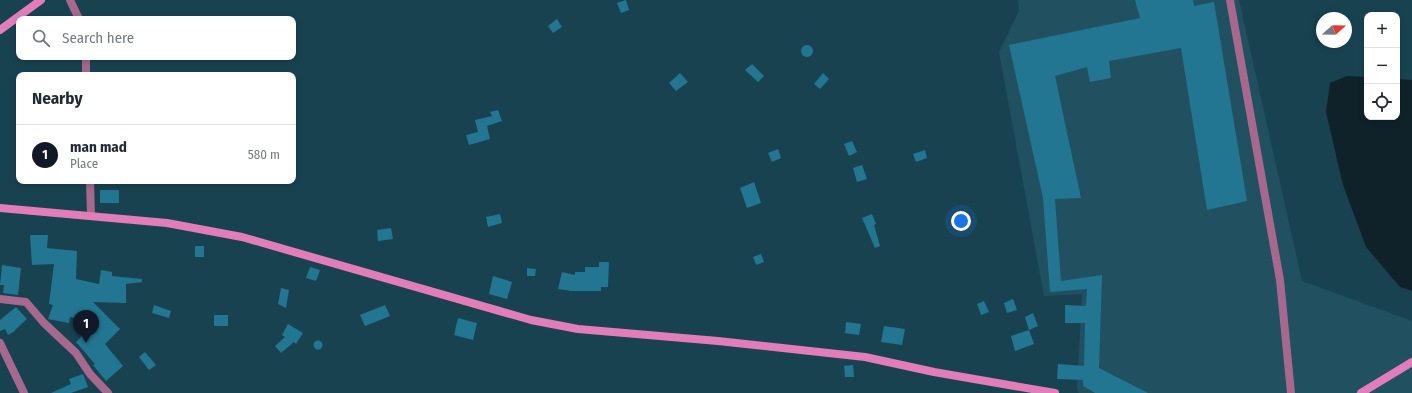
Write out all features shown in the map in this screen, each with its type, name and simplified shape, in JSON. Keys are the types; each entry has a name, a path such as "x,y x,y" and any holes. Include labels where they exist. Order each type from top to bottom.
{"street":[{"path":"19,16 41,0"},
{"path":"70,0 78,16"},
{"path":"1230,0 1280,280 1291,393"},
{"path":"0,30 16,18"},
{"path":"86,60 86,72"},
{"path":"90,184 91,216"},
{"path":"0,208 167,223 242,237 531,320 578,330 718,341 865,357 934,372 1055,393"},
{"path":"0,299 26,302 44,323 76,353 90,374 108,393"},
{"path":"0,343 24,393"},
{"path":"1361,393 1412,362"}],"shaded area":[{"path":"1018,0 1239,0 1302,281 1412,321 1412,393 1079,393 1077,389 1082,294 1044,296 999,52 1019,11"},
{"path":"1347,76 1364,77 1364,120 1400,120 1400,79 1412,80 1412,291 1400,287 1366,247 1343,185 1326,112 1330,83"}],"building":[{"path":"626,0 629,10 621,13 617,3"},
{"path":"1135,0 1193,0 1194,6 1214,2 1247,201 1207,210 1181,48 1109,61 1111,78 1090,82 1087,67 1055,76 1081,198 1055,199 1061,281 1102,275 1099,368 1148,393 1095,393 1083,386 1083,380 1057,379 1058,364 1084,366 1085,323 1065,323 1065,305 1086,306 1087,289 1050,292 1043,198 1009,45 1140,18"},
{"path":"557,19 562,27 553,33 548,26"},
{"path":"807,45 811,47 813,51 811,55 807,57 803,55 801,51 803,47"},
{"path":"752,64 764,76 758,82 745,70"},
{"path":"680,73 688,82 676,91 669,83"},
{"path":"823,73 829,79 820,89 814,84"},
{"path":"498,110 502,121 487,126 490,139 469,145 466,135 478,132 475,120 492,116 490,112"},
{"path":"852,141 857,152 849,156 844,144"},
{"path":"778,149 781,158 772,162 768,153"},
{"path":"925,150 927,158 916,162 913,154"},
{"path":"862,165 867,179 857,182 853,168"},
{"path":"754,182 761,203 747,208 740,188"},
{"path":"100,190 119,190 119,203 100,203"},
{"path":"500,214 502,223 488,227 486,217"},
{"path":"872,214 876,224 874,225 880,246 875,248 862,218"},
{"path":"391,228 393,239 378,241 377,230"},
{"path":"30,235 48,235 47,248 77,251 76,279 99,284 101,270 112,272 112,276 142,279 142,282 126,284 126,303 93,302 120,329 105,344 123,366 106,381 93,365 95,364 76,342 96,322 70,317 69,323 48,319 53,305 49,304 54,264 32,265"},
{"path":"195,246 204,246 204,257 195,257"},
{"path":"761,254 764,262 756,265 753,257"},
{"path":"599,262 609,262 608,287 601,287 601,291 571,291 558,289 562,272 575,275 575,272 585,272 585,267 599,267"},
{"path":"2,265 21,268 18,295 3,293 4,285 0,285"},
{"path":"310,267 320,270 316,281 306,278"},
{"path":"527,268 536,269 535,276 527,276"},
{"path":"493,276 512,282 507,299 489,294"},
{"path":"281,288 289,290 286,308 278,304"},
{"path":"1013,299 1017,310 1007,313 1004,303"},
{"path":"984,301 989,312 981,315 977,304"},
{"path":"154,305 171,311 169,318 152,313"},
{"path":"385,305 390,316 365,326 360,315"},
{"path":"16,307 27,319 15,331 8,335 5,329 0,331 0,320"},
{"path":"1033,313 1038,326 1029,330 1025,317"},
{"path":"214,315 228,315 228,326 214,326"},
{"path":"458,318 477,323 473,340 454,335"},
{"path":"846,322 861,324 859,335 845,333"},
{"path":"288,324 303,333 296,344 294,342 281,353 275,346 285,337 282,335"},
{"path":"884,326 905,329 902,345 881,342"},
{"path":"1029,330 1034,344 1015,351 1011,336"},
{"path":"318,340 323,345 318,350 313,345"},
{"path":"145,352 156,365 149,370 139,357"},
{"path":"853,365 854,377 845,377 844,366"},
{"path":"83,374 88,387 71,393 51,393 71,384 69,379"}],"place":[{"name":"man mad","path":"86,343"}]}
